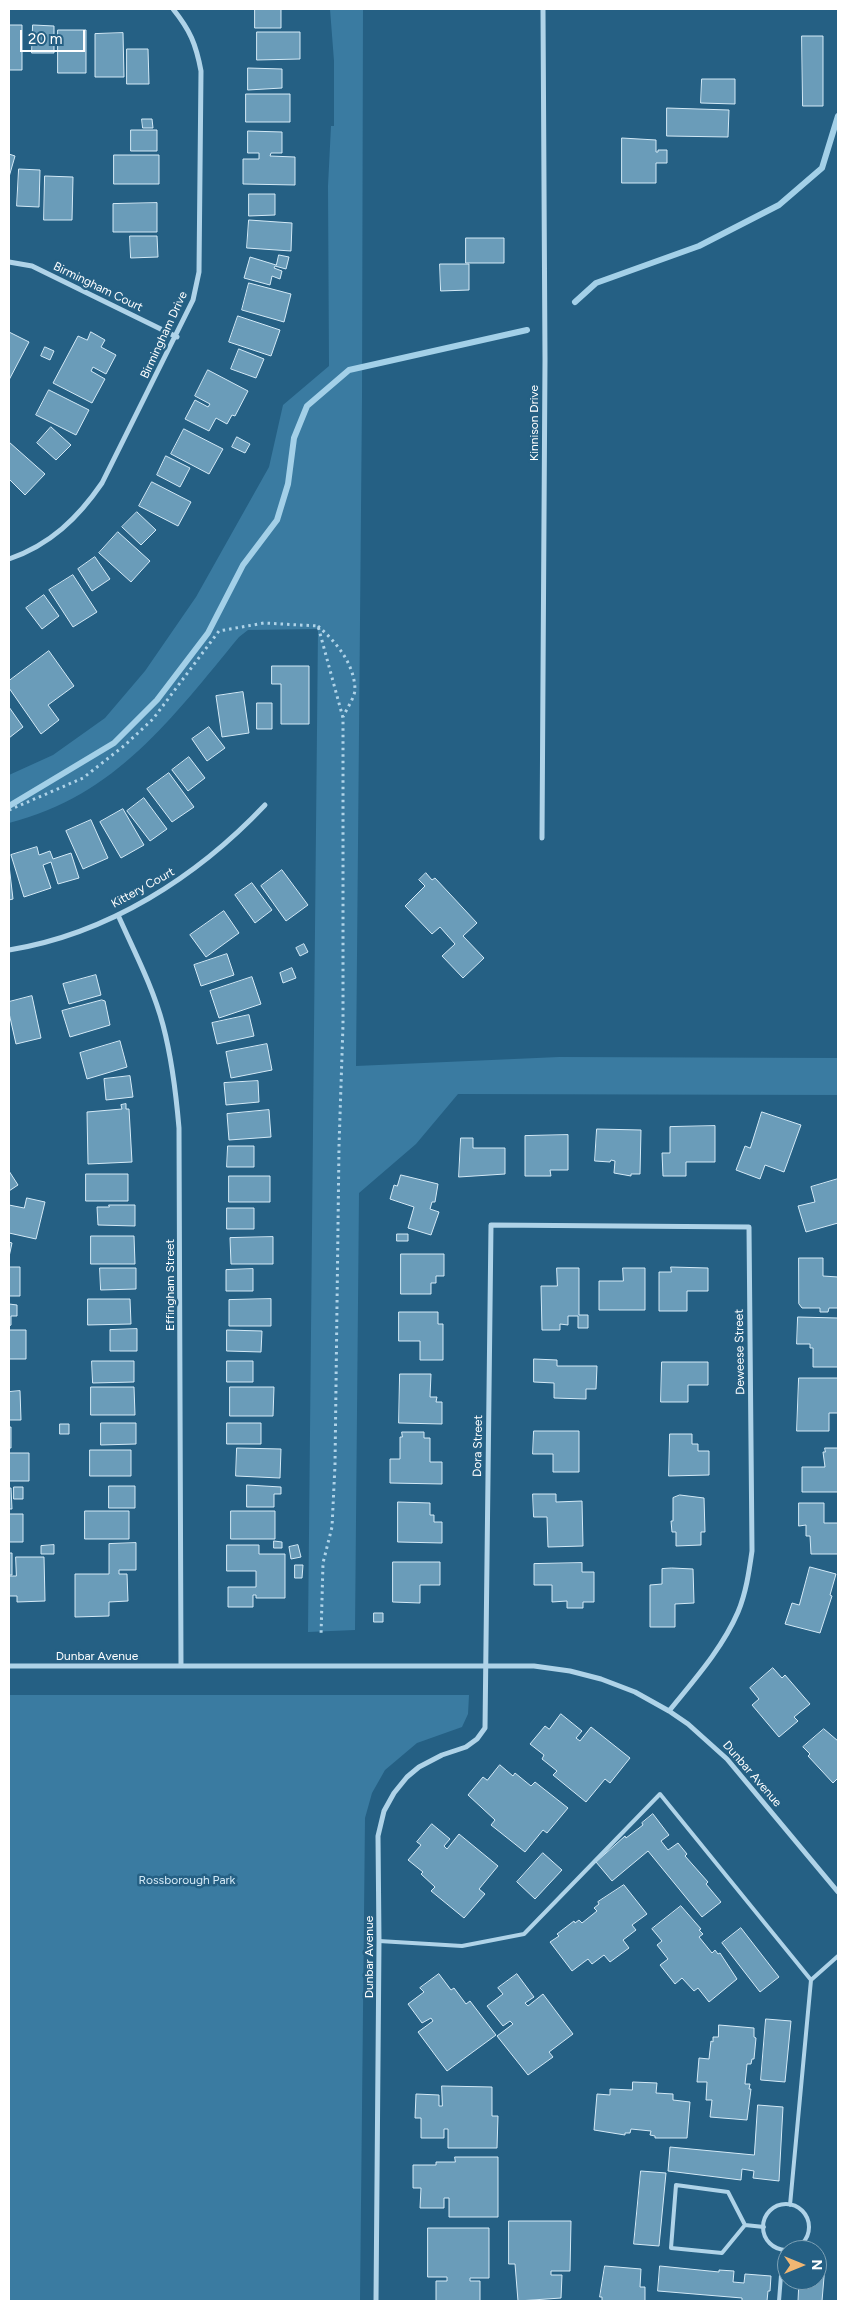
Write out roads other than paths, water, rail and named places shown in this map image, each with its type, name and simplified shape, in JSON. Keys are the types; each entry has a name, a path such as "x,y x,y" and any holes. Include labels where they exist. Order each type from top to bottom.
{"street":[{"name":"Birmingham Drive","path":"9,559 49,540 73,521 85,508 102,483 177,337 193,300 200,272 201,71 197,47 189,29 173,9"},
{"name":"Kinnison Drive","path":"542,838 543,9"},
{"name":"Birmingham Court","path":"9,262 32,266 177,337"},
{"name":"Kittery Court","path":"9,950 72,934 118,915 180,880 218,850 265,805"},
{"name":"Effingham Street","path":"118,915 148,982 162,1024 174,1076 179,1128 181,1666"},
{"name":"Dora Street","path":"486,1666 491,1226"},
{"name":"Deweese Street","path":"491,1226 749,1227 752,1552 748,1579 738,1612 722,1642 670,1711"},
{"name":"Dunbar Avenue","path":"9,1666 534,1666 570,1671 600,1679 635,1692 670,1711 709,1742 727,1759 838,1892"},
{"name":"Dunbar Avenue","path":"376,2301 378,1836 384,1811 394,1793 419,1767 442,1755 466,1747 477,1739 485,1728 486,1666"}],"lane":[{"path":"379,1941 462,1946 524,1934 660,1794 811,1980"},
{"path":"790,2205 811,1980 838,1956"},
{"path":"676,2185 728,2192 745,2225 722,2253 671,2248 676,2185"},
{"path":"777,2248 769,2242 764,2227 766,2217 777,2206 790,2205 806,2215 809,2230 804,2240"},
{"path":"745,2225 764,2227"}],"waterway":[{"path":"575,302 596,283 699,246 779,205 822,168 838,116"},
{"path":"9,806 114,743 157,700 208,633 243,565 277,520 288,484 294,438 307,406 349,370 527,330"}],"park label":[{"name":"Rossborough Park","path":"187,1880"}]}
